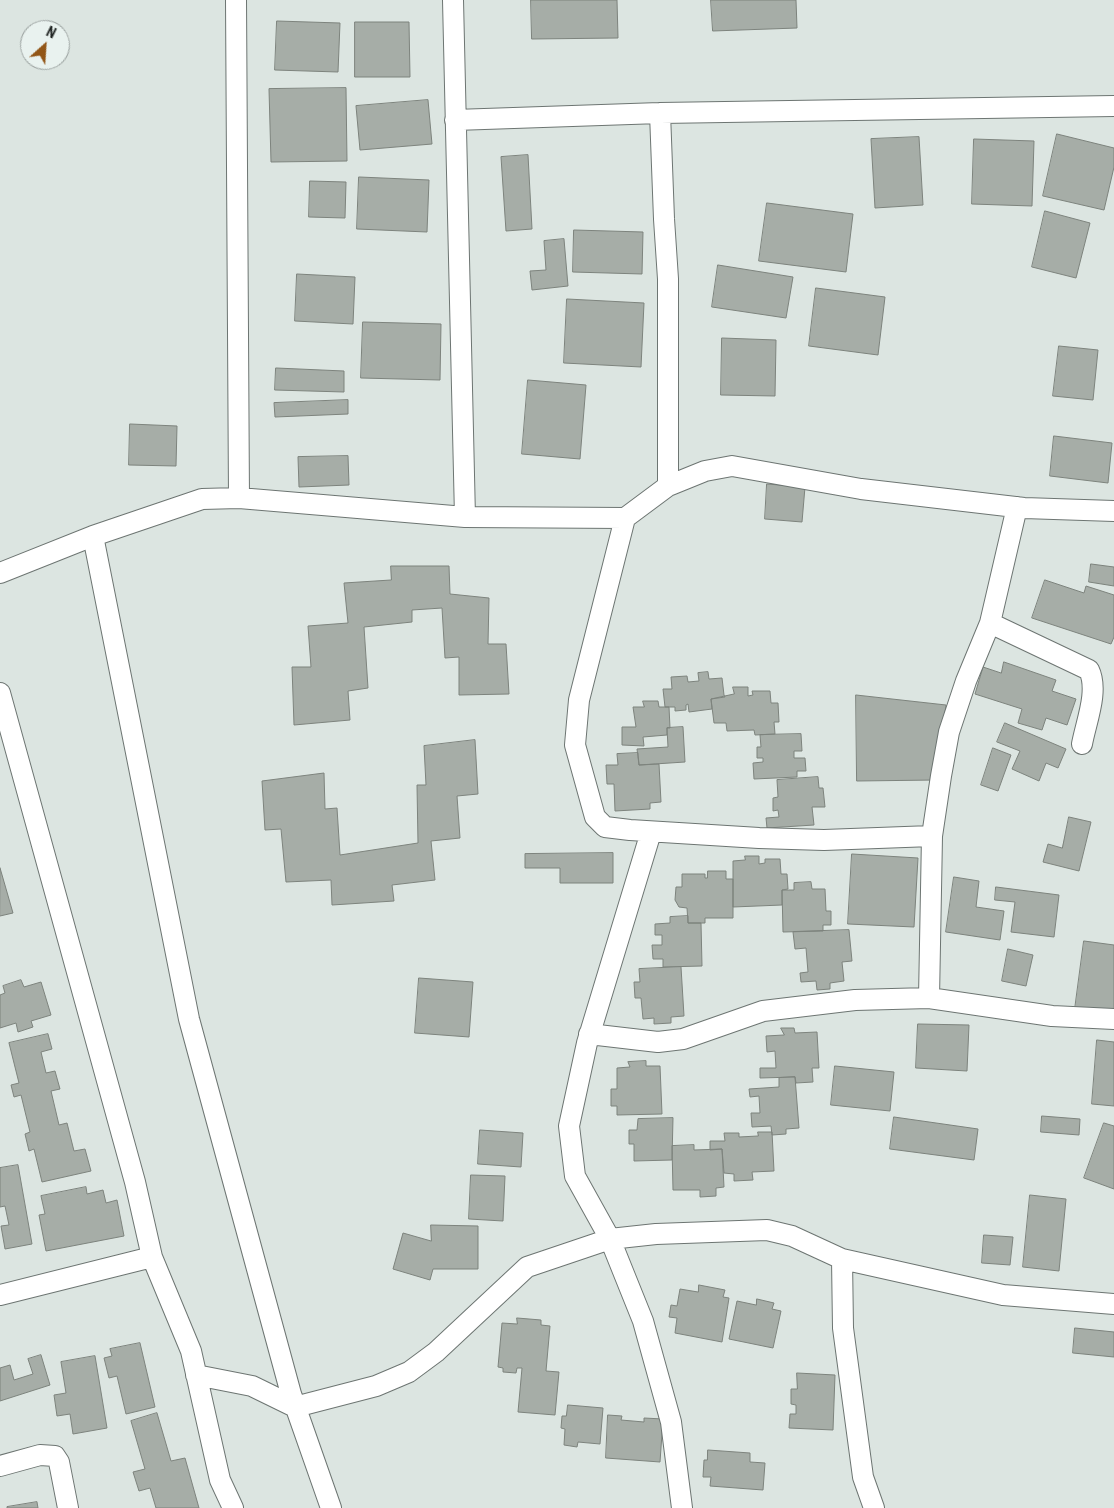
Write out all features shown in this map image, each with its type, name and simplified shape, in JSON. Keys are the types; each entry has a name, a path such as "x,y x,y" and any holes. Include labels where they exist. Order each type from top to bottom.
{"street":[{"path":"236,0 239,498"},
{"path":"453,0 465,517"},
{"path":"456,120 660,113 1114,106"},
{"path":"660,113 668,279 668,486"},
{"path":"0,573 93,536 202,499 239,498 465,517 625,518 668,486 705,471 732,466 861,489 1017,507 1114,511"},
{"path":"929,998 932,836 949,732 966,681 990,623 1017,507"},
{"path":"625,518 579,700 576,745 595,817 606,827 651,832 806,839 932,836"},
{"path":"93,536 189,1019 295,1407 330,1508"},
{"path":"990,623 1090,670 1093,678 1093,688 1082,744"},
{"path":"0,693 135,1182 152,1257 191,1351 220,1480 233,1508"},
{"path":"651,832 589,1034 570,1126 575,1176 610,1239 643,1320 671,1422 682,1508"},
{"path":"589,1034 658,1042 683,1039 763,1011 855,1000 929,998 1052,1016 1114,1020"},
{"path":"196,1375 252,1386 295,1407 376,1386 409,1372 436,1352 527,1267 610,1239 656,1234 767,1230 792,1236 842,1259 1003,1295 1114,1304"},
{"path":"0,1295 152,1257"},
{"path":"842,1259 843,1328 863,1477 874,1508"},
{"path":"0,1466 40,1455 54,1456 59,1462 68,1508"}],"building":[{"path":"531,0 617,0 618,38 532,39"},
{"path":"711,0 796,0 797,28 713,31"},
{"path":"277,21 340,23 338,72 275,70"},
{"path":"355,22 409,22 410,77 355,77"},
{"path":"346,88 347,161 271,162 269,89"},
{"path":"428,100 432,144 360,150 356,106"},
{"path":"1057,134 1114,148 1114,167 1104,210 1043,196"},
{"path":"919,137 923,205 875,208 871,139"},
{"path":"974,139 1034,141 1032,206 972,204"},
{"path":"528,155 532,229 506,231 501,157"},
{"path":"359,177 429,180 427,232 357,229"},
{"path":"310,181 346,182 345,218 309,217"},
{"path":"767,203 853,214 846,272 759,261"},
{"path":"1045,211 1090,223 1076,278 1032,267"},
{"path":"574,230 643,232 642,274 573,272"},
{"path":"564,239 568,286 532,290 530,271 546,270 544,241"},
{"path":"718,265 793,277 786,318 712,307"},
{"path":"297,274 355,277 353,324 295,321"},
{"path":"816,288 885,297 878,355 809,346"},
{"path":"567,299 644,303 641,367 564,363"},
{"path":"363,322 441,324 440,380 361,378"},
{"path":"722,338 776,340 775,396 721,395"},
{"path":"1059,346 1098,350 1093,400 1053,396"},
{"path":"276,368 344,371 344,392 275,390"},
{"path":"528,380 586,385 580,459 522,454"},
{"path":"348,400 348,414 275,417 274,403"},
{"path":"130,424 177,426 176,466 129,465"},
{"path":"1054,436 1112,443 1108,483 1050,476"},
{"path":"348,456 349,485 299,487 298,457"},
{"path":"767,484 805,487 802,522 765,519"},
{"path":"1091,564 1114,567 1114,586 1089,582"},
{"path":"391,566 449,566 450,594 489,598 488,644 506,644 509,694 459,695 459,657 445,658 442,608 412,610 412,622 364,627 368,688 348,691 350,720 294,725 292,667 311,667 308,626 348,623 344,583 391,580"},
{"path":"1045,580 1084,593 1086,586 1114,595 1114,637 1111,644 1032,618"},
{"path":"1004,662 1056,680 1052,691 1076,699 1067,725 1046,718 1042,730 1018,723 1022,709 975,694 983,667 1001,673"},
{"path":"708,672 709,679 722,678 725,697 711,699 712,709 689,712 688,704 686,705 686,710 675,711 675,707 665,707 663,689 672,689 671,677 687,676 688,682 699,681 698,673"},
{"path":"733,687 748,687 748,696 753,695 752,691 770,691 771,703 778,703 779,722 774,722 775,734 755,735 754,730 727,731 726,723 714,723 711,699 734,694"},
{"path":"856,695 946,705 936,780 857,781"},
{"path":"643,701 658,701 659,707 669,707 670,728 667,728 667,735 643,737 644,746 622,745 622,727 636,727 633,707 644,707"},
{"path":"1005,723 1066,749 1058,768 1046,763 1039,781 1012,769 1020,751 997,742"},
{"path":"683,727 685,762 639,765 637,749 668,747 667,728"},
{"path":"801,734 802,751 794,751 794,758 805,758 806,771 797,771 797,777 754,779 753,763 763,762 763,758 757,758 757,747 761,747 760,735"},
{"path":"475,740 478,794 457,796 460,838 431,841 435,880 392,885 394,901 332,905 331,880 286,882 281,829 265,830 262,781 324,773 325,809 337,808 340,855 418,843 417,785 426,785 424,746"},
{"path":"993,748 1011,755 998,791 981,785"},
{"path":"638,753 639,765 659,764 661,802 650,803 650,809 615,811 614,784 607,784 606,765 618,765 617,754"},
{"path":"818,777 819,788 823,788 825,807 812,807 814,825 767,828 766,818 779,817 778,810 773,811 773,798 778,797 777,780"},
{"path":"1069,817 1091,822 1079,871 1043,862 1048,844 1062,848"},
{"path":"613,853 613,883 560,883 560,868 525,868 525,854"},
{"path":"852,854 918,858 914,927 848,924"},
{"path":"745,856 759,856 759,864 765,863 765,859 780,859 781,874 787,874 788,889 782,890 782,905 733,907 733,861 745,860"},
{"path":"0,868 13,913 0,916"},
{"path":"708,871 726,871 726,879 733,879 733,918 705,918 705,923 688,923 687,908 679,907 675,900 676,887 682,887 682,874 705,874 705,878 707,878"},
{"path":"954,877 979,881 976,907 1004,911 1000,940 946,932"},
{"path":"811,882 812,889 825,889 826,911 831,911 831,925 823,925 823,931 783,932 782,890 794,890 794,883"},
{"path":"996,887 1059,895 1054,937 1011,932 1015,902 995,900"},
{"path":"688,916 688,923 701,923 702,966 663,967 663,959 653,959 652,945 662,945 662,935 655,935 655,924 670,923 670,917"},
{"path":"849,930 852,961 842,962 844,981 830,983 830,989 817,990 816,981 801,982 800,973 808,972 806,948 795,949 793,932"},
{"path":"1084,941 1114,945 1114,1014 1075,1009"},
{"path":"1008,949 1033,955 1026,986 1002,981"},
{"path":"681,967 684,1016 671,1017 671,1023 654,1024 654,1018 643,1019 641,998 635,998 634,982 640,982 639,969"},
{"path":"419,978 473,982 469,1037 415,1033"},
{"path":"21,980 24,987 41,982 51,1015 31,1021 33,1027 18,1032 16,1023 0,1028 0,995 5,993 3,986"},
{"path":"918,1024 969,1025 967,1071 916,1068"},
{"path":"781,1028 794,1028 795,1033 817,1032 819,1068 812,1068 813,1082 796,1083 795,1077 760,1078 760,1068 776,1068 775,1051 767,1052 766,1036 784,1035"},
{"path":"48,1034 52,1049 41,1052 46,1073 55,1071 60,1089 51,1091 59,1125 67,1123 74,1151 85,1149 91,1171 42,1182 34,1149 29,1151 25,1134 30,1132 21,1095 14,1097 11,1085 19,1083 9,1043"},
{"path":"1097,1040 1114,1042 1114,1106 1092,1104"},
{"path":"646,1061 646,1066 660,1066 662,1114 617,1115 617,1106 611,1106 611,1089 617,1089 617,1068 630,1067 628,1062"},
{"path":"835,1066 894,1072 890,1111 831,1105"},
{"path":"795,1077 799,1128 786,1129 786,1134 772,1135 771,1126 752,1127 751,1113 760,1113 759,1096 750,1097 749,1089 779,1087 779,1078"},
{"path":"1042,1116 1080,1119 1079,1135 1041,1132"},
{"path":"894,1117 978,1129 974,1160 890,1149"},
{"path":"673,1118 672,1160 634,1161 634,1144 629,1144 629,1130 637,1130 638,1119"},
{"path":"1104,1123 1114,1126 1114,1189 1084,1178"},
{"path":"480,1130 523,1133 521,1167 478,1164"},
{"path":"758,1132 772,1132 774,1171 752,1172 753,1180 734,1181 734,1174 724,1173 722,1149 710,1150 710,1141 725,1141 724,1133 739,1133 739,1137 758,1136"},
{"path":"694,1145 694,1150 722,1149 724,1187 716,1188 716,1196 700,1197 700,1190 673,1190 672,1146"},
{"path":"18,1165 32,1244 5,1249 1,1226 9,1225 5,1206 0,1207 0,1168"},
{"path":"471,1175 505,1176 503,1221 469,1219"},
{"path":"86,1187 87,1194 103,1190 106,1203 117,1200 124,1236 46,1251 39,1215 45,1214 41,1196"},
{"path":"1030,1195 1066,1199 1059,1271 1023,1267"},
{"path":"431,1225 478,1226 478,1269 433,1269 430,1280 393,1269 403,1233 431,1241"},
{"path":"984,1235 1013,1237 1010,1265 982,1263"},
{"path":"699,1285 725,1290 723,1297 729,1298 722,1342 675,1333 677,1318 669,1317 671,1305 677,1306 680,1289 698,1292"},
{"path":"757,1299 774,1303 772,1309 781,1311 773,1348 729,1339 737,1301 756,1305"},
{"path":"517,1318 541,1320 541,1325 550,1326 546,1371 559,1372 555,1415 518,1412 522,1368 517,1368 516,1373 503,1372 503,1368 498,1367 502,1323 517,1324"},
{"path":"1075,1328 1114,1332 1114,1357 1073,1353"},
{"path":"140,1343 155,1407 126,1414 117,1376 109,1378 104,1358 112,1356 110,1349"},
{"path":"41,1355 50,1385 0,1401 0,1368 10,1365 14,1380 33,1374 28,1359"},
{"path":"95,1356 107,1428 73,1434 70,1414 57,1416 54,1395 66,1393 61,1362"},
{"path":"797,1373 835,1375 833,1430 789,1428 790,1414 796,1414 796,1405 791,1404 791,1389 797,1389"},
{"path":"568,1405 603,1408 600,1444 578,1442 577,1447 564,1445 565,1429 561,1428 562,1416 566,1416"},
{"path":"157,1413 171,1461 185,1458 199,1508 156,1508 150,1488 139,1491 133,1472 145,1469 131,1421"},
{"path":"608,1415 622,1416 621,1420 644,1422 644,1418 663,1419 660,1462 606,1458"},
{"path":"708,1450 750,1453 750,1462 765,1463 763,1490 710,1486 711,1477 703,1477 704,1460 707,1460"},
{"path":"37,1502 38,1508 7,1508 7,1507"}]}
